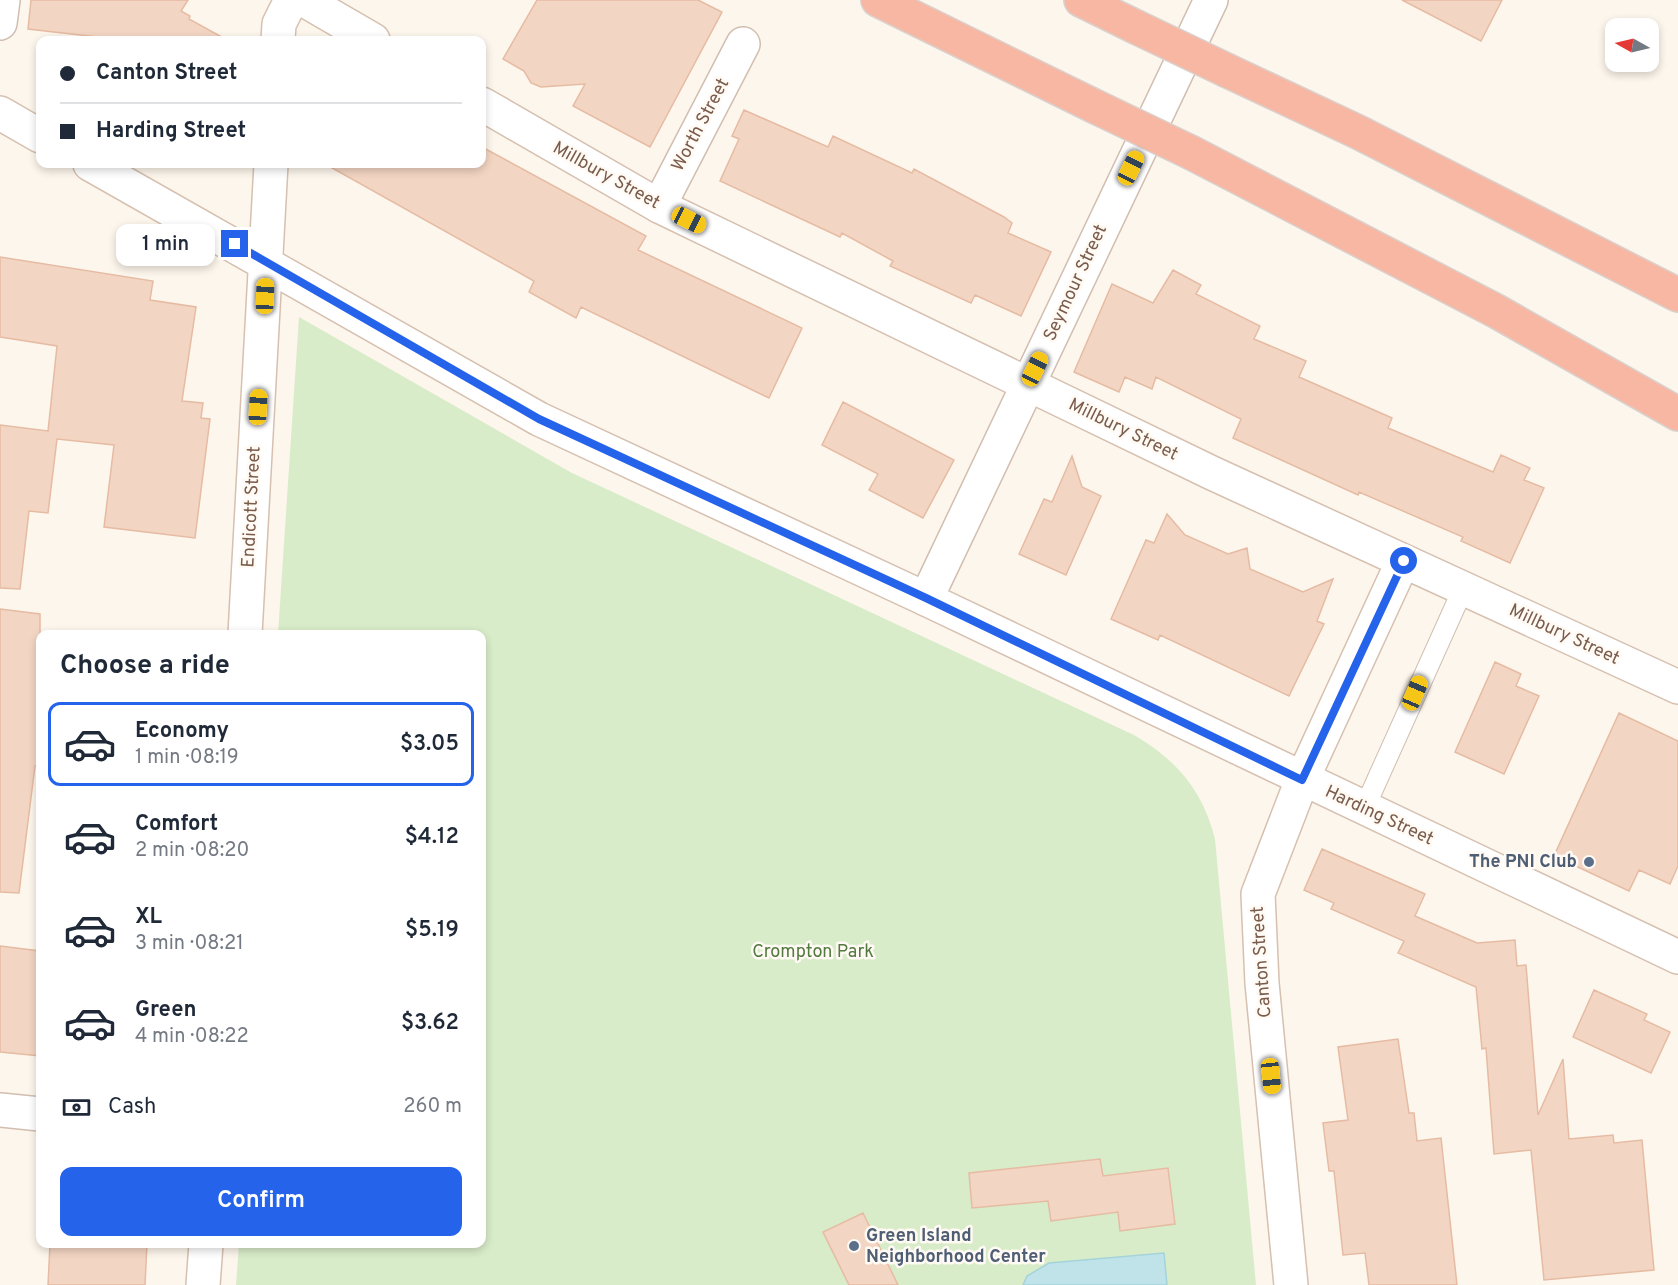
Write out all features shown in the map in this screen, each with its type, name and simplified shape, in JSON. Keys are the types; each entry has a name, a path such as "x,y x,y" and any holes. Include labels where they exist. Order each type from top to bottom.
{"highway":[{"path":"878,0 1192,153 1496,311 1678,414"},
{"path":"1081,0 1358,132 1678,296"}],"main road":[{"path":"0,23 3,0"},
{"path":"279,36 279,24 291,0"},
{"path":"304,0 366,36"},
{"name":"Seymour Street","path":"926,598 1211,0"},
{"name":"Worth Street","path":"659,206 743,44"},
{"name":"Millbury Street","path":"486,106 659,206 1028,384 1463,589 1678,687"},
{"path":"0,113 36,134"},
{"name":"Harding Street","path":"97,168 266,261 539,419 926,598 1302,780 1678,957"},
{"name":"Endicott Street","path":"244,630 271,168"},
{"name":"Canton Street","path":"1291,1285 1262,983 1258,894 1302,780 1404,561"},
{"path":"0,1110 36,1114"},
{"path":"203,1285 206,1248"}],"lane":[{"path":"1364,809 1463,589"}],"green space":[{"name":"Crompton Park","path":"299,317 572,473 1134,735 1149,745 1163,755 1186,778 1203,806 1215,839 1256,1285 236,1285 239,1248 486,1248 486,630 278,630"}],"water":[{"path":"1164,1253 1167,1285 1023,1285 1027,1276 1049,1263"}],"building":[{"path":"31,0 188,0 181,11 190,16 189,19 220,36 89,36 28,29"},
{"path":"537,0 698,0 722,12 650,147 573,106 585,84 541,87 531,83 524,71 503,59"},
{"path":"1402,0 1502,0 1481,41"},
{"path":"744,110 828,147 833,136 912,173 914,169 1004,217 1012,223 1008,233 1051,252 1021,316 975,295 971,303 890,266 893,261 842,233 840,237 720,181 739,139 732,136"},
{"path":"486,149 646,236 638,250 802,328 769,398 581,307 576,318 529,292 534,281 332,168 486,168"},
{"path":"0,257 153,281 150,300 196,307 182,401 203,403 201,418 210,419 195,538 104,527 114,445 57,439 48,513 29,511 20,589 0,588 0,425 48,431 57,346 0,337"},
{"path":"1173,270 1201,285 1196,294 1260,326 1254,339 1306,361 1299,377 1392,418 1388,428 1493,472 1501,455 1530,468 1524,480 1544,488 1510,563 1461,541 1463,537 1359,492 1358,495 1233,438 1241,419 1156,377 1152,389 1125,377 1119,392 1074,372 1112,284 1153,303"},
{"path":"843,402 954,460 923,518 869,490 878,474 822,445"},
{"path":"1072,456 1082,487 1101,496 1066,575 1019,554 1044,499 1052,502"},
{"path":"1167,514 1185,535 1228,554 1247,548 1250,569 1303,592 1333,579 1317,621 1324,624 1289,696 1160,635 1158,640 1111,619 1146,540 1154,543"},
{"path":"0,609 40,614 40,630 36,630 36,766 19,893 0,892"},
{"path":"1495,662 1521,674 1516,686 1539,696 1504,774 1455,752"},
{"path":"1619,713 1678,741 1678,866 1670,884 1639,870 1629,891 1554,856"},
{"path":"1322,849 1425,894 1415,916 1477,943 1515,940 1517,966 1526,965 1538,1115 1563,1059 1569,1139 1613,1135 1614,1143 1642,1140 1654,1270 1544,1280 1531,1150 1494,1154 1486,1048 1482,1049 1476,987 1398,953 1404,941 1331,909 1334,903 1304,890"},
{"path":"0,946 36,950 36,1056 0,1052"},
{"path":"1594,990 1647,1014 1644,1020 1670,1032 1651,1073 1573,1037"},
{"path":"1398,1039 1409,1113 1414,1113 1417,1141 1441,1138 1457,1285 1369,1285 1365,1253 1343,1255 1334,1171 1329,1171 1323,1123 1348,1120 1338,1047"},
{"path":"1100,1159 1103,1176 1168,1168 1175,1224 1120,1231 1118,1212 1051,1221 1048,1201 972,1208 969,1173"},
{"name":"Green Island Neighborhood Center","path":"863,1213 898,1285 849,1285 823,1232"},
{"path":"50,1248 147,1248 145,1285 48,1285"}],"place":[{"name":"The PNI Club","path":"1589,862"},
{"name":"Green Island Neighborhood Center","path":"854,1246"}],"route":[{"path":"235,244 539,419 926,598 1302,780 1404,561"}]}
